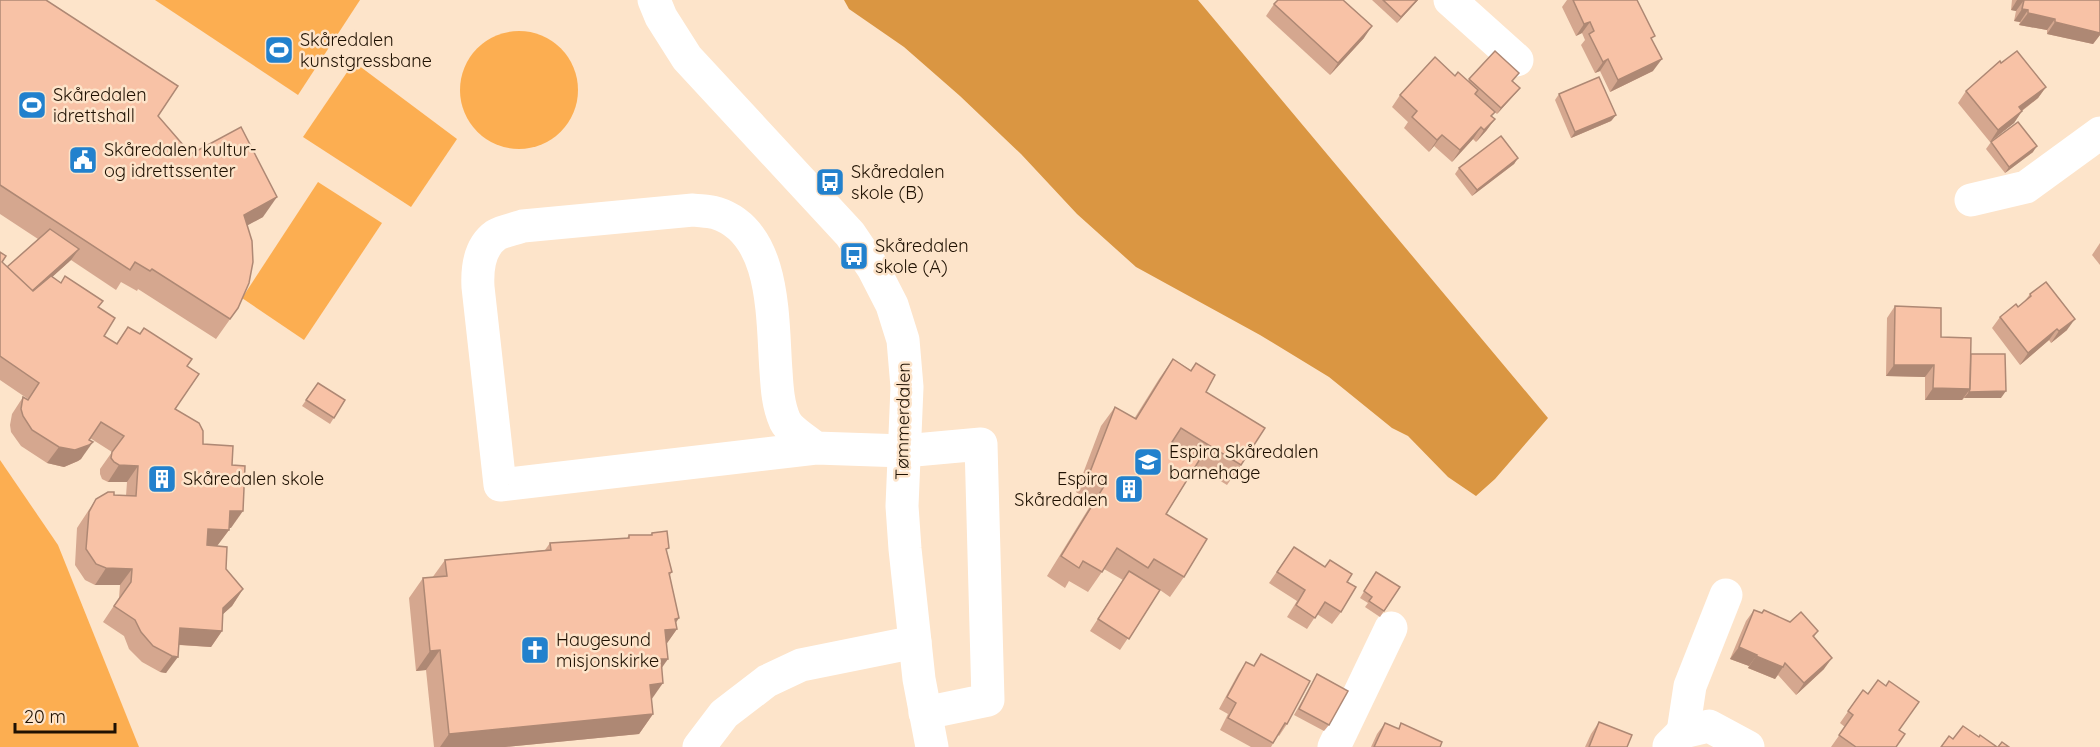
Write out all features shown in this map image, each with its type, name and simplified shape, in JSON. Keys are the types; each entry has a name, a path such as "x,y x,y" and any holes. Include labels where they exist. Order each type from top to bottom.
{"street":[{"name":"Tømmerdalen","path":"654,0 661,17 687,58 850,234 873,268 892,305 903,340 907,387 903,516 919,679 932,747"},
{"path":"1450,0 1517,60"},
{"path":"1971,200 2026,187 2100,133"},
{"path":"816,448 786,423 779,401 769,285 762,258 751,238 735,222 715,213 693,210 523,226 496,235 482,253 477,271 478,287 500,485 816,448 904,451 981,444 988,700 925,713"},
{"path":"1675,740 1690,686 1726,595"},
{"path":"1334,747 1391,628"},
{"path":"699,747 724,714 767,681 801,665 915,642"},
{"path":"1675,740 1709,726 1748,747"}],"shaded area":[{"name":"Skåredalen kunstgressbane","path":"155,0 360,0 298,95"},
{"path":"844,0 1198,0 1548,418 1495,479 1476,496 1448,477 1408,436 1392,428 1329,377 1260,335 1136,267 1077,214 1021,154 960,96 904,47 849,9"},
{"path":"519,31 542,35 561,48 574,67 578,90 574,113 561,132 542,145 519,149 496,145 477,132 464,113 460,90 464,67 477,48 496,35"},
{"path":"354,62 457,139 411,207 303,137"},
{"path":"318,182 382,223 304,340 242,298"},
{"path":"0,460 58,545 139,747 0,747"}],"building":[{"name":"Skåredalen kultur- og idrettssenter","path":"0,0 46,0 178,86 158,116 191,154 241,127 277,197 244,215 252,241 253,262 249,283 238,308 230,319 152,269 150,271 135,262 130,270 0,185"},
{"path":"1278,0 1343,0 1372,26 1338,63 1274,4"},
{"path":"1383,0 1417,0 1401,17"},
{"path":"1573,0 1637,0 1655,36 1651,38 1662,59 1618,80 1608,59 1603,62 1589,34 1594,31 1590,22 1584,24"},
{"path":"2024,0 2100,0 2100,33 2028,13 2028,10 2022,9"},
{"path":"1495,51 1519,73 1512,81 1520,88 1501,108 1469,79"},
{"path":"2017,51 2046,87 2019,107 2022,111 1998,130 1966,91 2000,61 2001,63"},
{"path":"1435,57 1455,76 1458,72 1478,90 1475,94 1495,112 1491,116 1495,119 1484,130 1481,127 1460,150 1442,135 1437,140 1412,117 1417,111 1400,95"},
{"path":"1599,77 1616,115 1575,132 1559,94"},
{"path":"2018,122 2037,146 2009,167 1991,142"},
{"path":"1501,136 1518,158 1477,190 1459,168"},
{"path":"50,229 79,249 32,291 7,267"},
{"name":"Skåredalen skole","path":"0,252 6,256 2,262 33,291 51,276 61,283 65,276 103,301 98,307 115,318 104,336 117,344 128,327 140,334 144,328 192,359 187,366 199,374 175,409 199,423 203,431 203,444 233,446 232,465 245,466 243,511 230,511 229,530 208,529 207,545 227,547 226,569 243,589 223,608 222,631 180,628 178,657 153,646 141,632 135,620 114,606 131,582 132,569 106,568 96,564 86,549 89,512 96,499 108,492 114,492 114,495 136,496 138,466 119,465 111,458 112,452 124,436 101,422 89,440 93,442 89,445 75,450 59,447 32,430 23,416 21,409 23,397 28,400 39,383 0,356"},
{"path":"2046,282 2075,319 2059,331 2057,329 2028,353 2000,317 2016,304 2018,307"},
{"path":"1895,306 1941,308 1941,337 1971,338 1970,389 1933,388 1934,365 1894,365"},
{"path":"1971,354 2005,354 2006,391 1969,392"},
{"name":"Espira Skåredalen","path":"1173,359 1191,371 1196,363 1215,375 1206,392 1265,428 1241,465 1181,428 1172,442 1200,459 1166,514 1207,539 1184,577 1154,559 1148,568 1117,548 1102,572 1083,561 1079,568 1061,556 1106,483 1090,472 1115,407 1136,419"},
{"path":"318,383 345,400 334,418 306,400"},
{"name":"Haugesund misjonskirke","path":"667,531 669,548 666,549 672,572 669,573 679,618 675,619 677,629 665,630 668,659 661,659 663,683 650,685 653,714 449,734 440,650 430,651 423,578 447,576 445,560 551,550 550,543 629,538 629,535 652,535 652,533"},
{"path":"1294,547 1325,567 1330,560 1352,574 1347,582 1356,587 1341,612 1325,602 1315,618 1296,605 1305,590 1277,572"},
{"path":"1129,571 1160,590 1129,639 1098,619"},
{"path":"1376,572 1400,587 1384,611 1369,601 1372,597 1364,591"},
{"path":"1754,610 1762,613 1764,610 1790,622 1801,612 1818,631 1813,636 1832,658 1804,683 1785,663 1783,667 1739,647"},
{"path":"1261,654 1310,681 1287,724 1285,723 1273,743 1228,718 1236,703 1227,697 1246,662 1254,666"},
{"path":"1317,674 1348,691 1329,725 1299,709"},
{"path":"1878,680 1886,686 1889,681 1919,702 1899,730 1905,734 1896,747 1856,747 1839,735 1853,715 1848,711 1863,690 1868,694"},
{"path":"1599,722 1632,735 1627,747 1589,747"},
{"path":"1385,723 1399,729 1401,723 1442,742 1440,747 1374,747"},
{"path":"1963,726 1997,747 1941,747 1949,736 1953,739"},
{"path":"2002,742 2009,747 1998,747"}],"place":[{"name":"Skåredalen kunstgressbane","path":"279,50"},
{"name":"Skåredalen idrettshall","path":"32,105"},
{"name":"Skåredalen kultur- og idrettssenter","path":"83,160"},
{"name":"Skåredalen skole (B)","path":"830,182"},
{"name":"Skåredalen skole (A)","path":"854,256"},
{"name":"Espira Skåredalen barnehage","path":"1148,462"},
{"name":"Skåredalen skole","path":"162,479"},
{"name":"Espira Skåredalen","path":"1129,489"},
{"name":"Haugesund misjonskirke","path":"535,650"}]}
